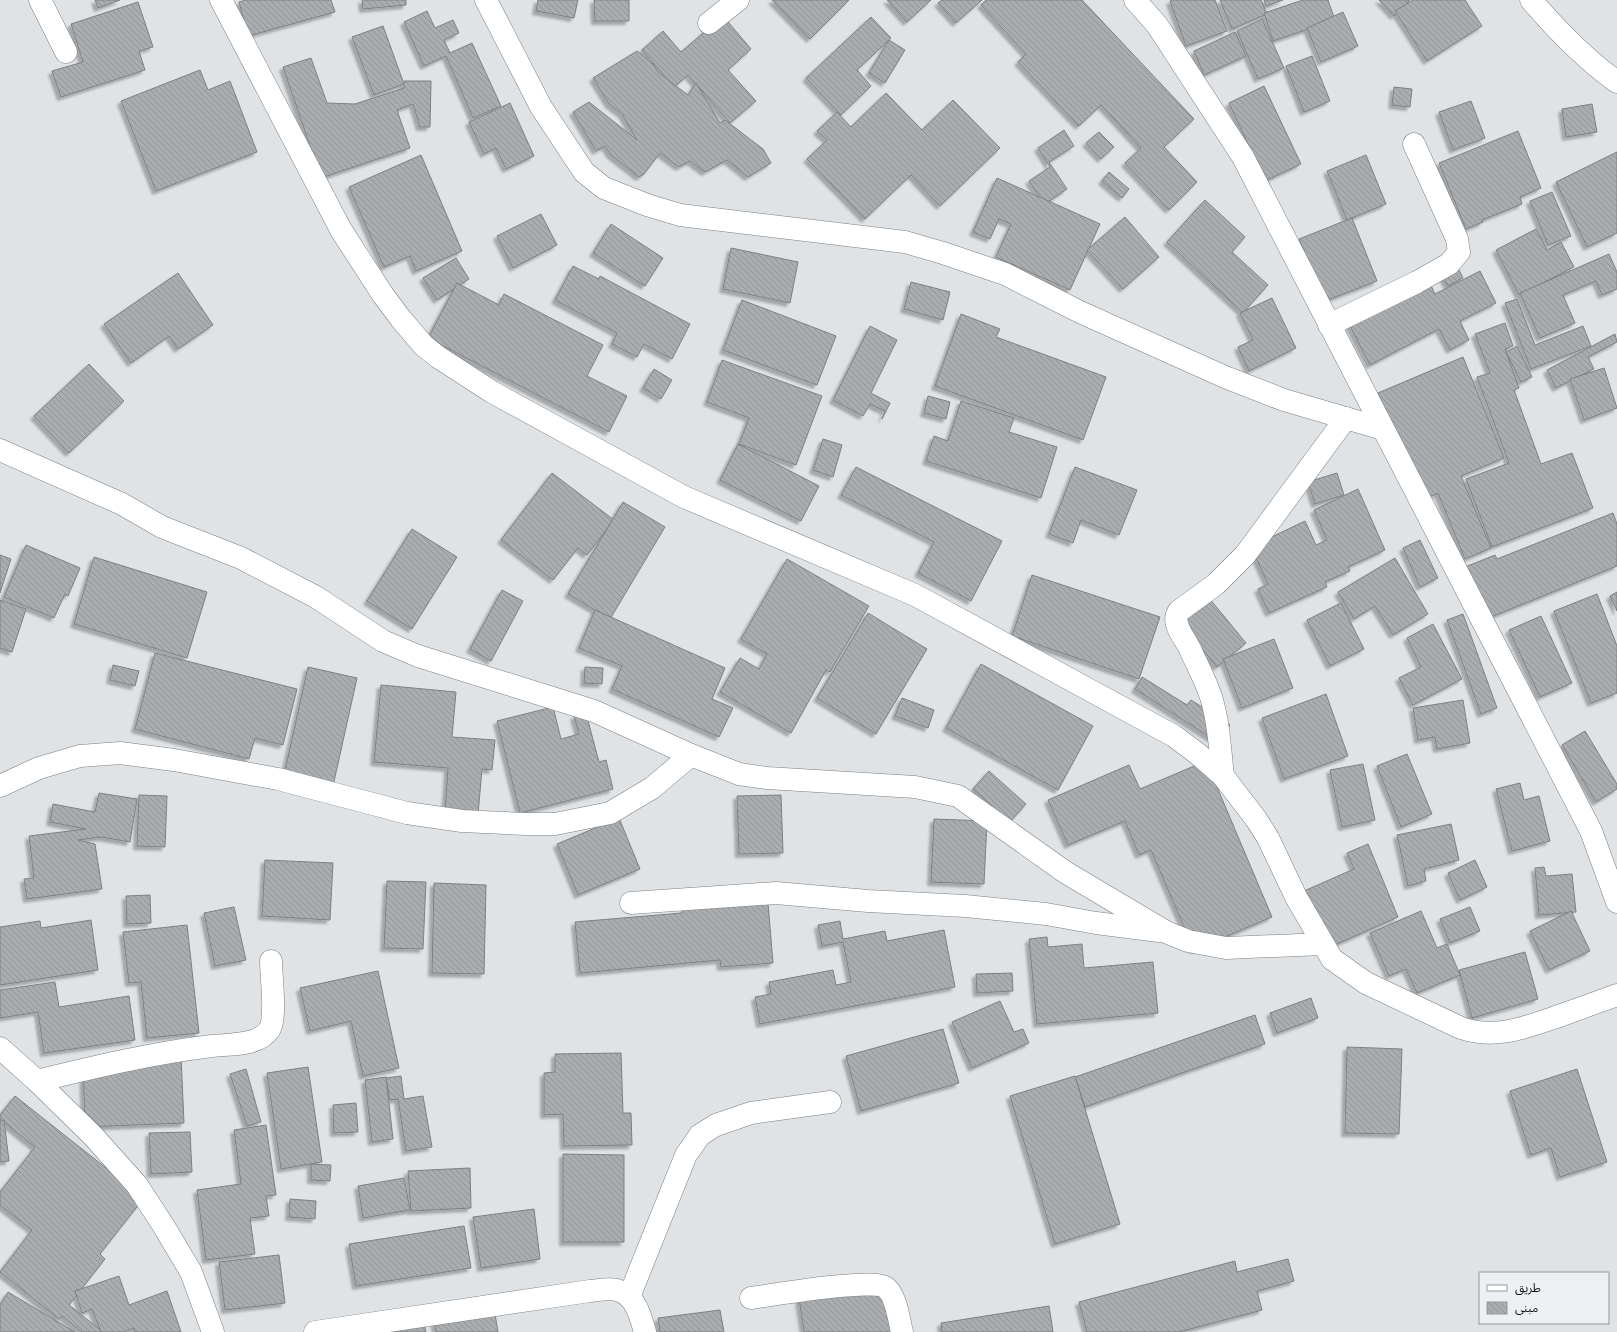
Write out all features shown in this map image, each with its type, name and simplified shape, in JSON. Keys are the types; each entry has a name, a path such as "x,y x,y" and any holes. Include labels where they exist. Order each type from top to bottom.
{"street":[{"path":"40,0 66,52"},
{"path":"221,0 342,230 383,295 401,319 424,346 438,357 492,392 684,497 915,595 1174,736 1198,754 1223,776 1256,819 1268,838 1296,897 1332,959 1366,983 1413,1004 1443,1020 1473,1032 1497,1033 1521,1029 1617,995"},
{"path":"486,0 541,106 584,172 604,188 647,205 680,215 905,242 943,253 1005,274 1080,312 1225,377 1284,400 1383,429"},
{"path":"709,23 738,0"},
{"path":"1531,0 1560,31 1603,72 1617,82"},
{"path":"1142,2 1243,157 1590,831 1613,879 1617,902"},
{"path":"1329,325 1449,264 1459,252 1456,239 1414,144"},
{"path":"1223,776 1217,723 1211,698 1188,645 1176,623 1176,615 1179,611 1216,584 1244,555 1346,418"},
{"path":"0,450 122,504 162,527 241,558 316,597 383,641 418,656 594,711 691,755 739,774 767,778 915,787 958,796 1065,872 1166,932 1188,941 1226,948 1322,944"},
{"path":"0,786 39,768 80,756 120,753 174,760 278,779 415,814 462,821 554,824 610,813 652,788 691,755"},
{"path":"631,902 776,893 868,901 966,906 1046,914 1096,923 1166,932"},
{"path":"37,1081 88,1068 195,1048 251,1042 260,1038 269,1030 273,1018 271,961"},
{"path":"0,1048 37,1081 94,1137 137,1185 164,1225 191,1272 213,1332"},
{"path":"629,1297 686,1155 700,1135 716,1125 751,1113 830,1102"},
{"path":"751,1298 835,1286 878,1284 886,1287 893,1296 902,1332"},
{"path":"315,1332 590,1291 612,1290 622,1291 635,1304 645,1332"}],"building":[{"path":"95,0 120,0 98,8"},
{"path":"246,0 331,0 335,12 248,36 239,2"},
{"path":"362,0 406,0 406,5 363,9"},
{"path":"538,0 578,0 574,18 536,11"},
{"path":"594,0 629,0 629,21 595,21"},
{"path":"772,0 849,0 810,39"},
{"path":"772,0 849,0 810,39"},
{"path":"887,0 931,0 907,22"},
{"path":"942,0 982,0 956,23 938,3"},
{"path":"986,0 1082,0 1194,119 1164,147 1197,182 1169,210 1125,163 1141,148 1101,105 1079,126 1018,62 1026,54 981,5"},
{"path":"1215,0 1227,31 1186,46 1170,1"},
{"path":"1220,0 1261,0 1267,14 1232,29"},
{"path":"1264,0 1283,0 1266,6"},
{"path":"1303,0 1328,0 1335,20 1273,41 1264,13"},
{"path":"1379,0 1410,0 1394,16"},
{"path":"1413,0 1465,0 1482,26 1427,61 1395,11"},
{"path":"138,2 153,47 139,51 145,70 61,97 52,71 83,62 71,24"},
{"path":"427,11 435,28 453,20 459,33 444,40 450,53 472,43 501,106 473,118 446,56 424,66 404,22"},
{"path":"1343,12 1358,46 1321,62 1307,28"},
{"path":"723,16 751,49 728,70 756,101 730,123 688,75 674,87 642,50 663,31 681,52"},
{"path":"871,17 891,38 857,70 871,86 841,115 806,78"},
{"path":"1262,19 1284,68 1258,79 1237,31"},
{"path":"383,26 404,84 374,95 352,37"},
{"path":"1235,32 1246,56 1204,75 1194,51"},
{"path":"889,40 905,50 885,83 869,73"},
{"path":"637,51 653,64 658,72 688,95 696,83 720,123 725,120 763,149 771,163 748,177 727,160 705,172 690,161 679,167 660,153 644,174 639,177 611,155 605,146 596,151 573,112 589,102 637,140 622,114 609,104 593,78"},
{"path":"1312,56 1330,101 1304,112 1286,66"},
{"path":"311,58 327,103 355,104 404,88 404,81 431,81 430,127 420,127 413,104 397,110 410,148 321,178 283,67"},
{"path":"200,70 208,90 230,81 257,152 156,191 121,101"},
{"path":"1264,86 1301,164 1265,181 1229,103"},
{"path":"1394,87 1412,89 1410,107 1392,105"},
{"path":"886,93 922,130 953,100 1000,148 940,206 911,175 865,219 807,159 827,140 817,131 837,112 851,127"},
{"path":"1471,101 1485,138 1453,150 1439,112"},
{"path":"510,103 534,156 506,169 496,148 484,154 469,122"},
{"path":"1592,104 1597,132 1566,137 1562,109"},
{"path":"1064,130 1074,146 1049,162 1067,189 1045,204 1029,181 1050,167 1038,148"},
{"path":"1518,131 1541,188 1520,197 1522,204 1482,220 1483,222 1466,229 1439,163"},
{"path":"1099,132 1114,147 1101,159 1086,143"},
{"path":"1617,152 1617,233 1587,247 1556,182"},
{"path":"421,155 462,251 416,271 410,256 384,267 349,187"},
{"path":"1366,155 1386,204 1347,220 1327,171"},
{"path":"1109,172 1129,189 1122,198 1102,181"},
{"path":"997,178 1100,224 1070,290 996,257 1011,224 999,219 990,239 973,232"},
{"path":"1552,192 1571,236 1548,245 1530,201"},
{"path":"1205,200 1245,237 1232,252 1268,285 1243,313 1167,242"},
{"path":"541,214 557,245 513,268 497,236"},
{"path":"1125,217 1159,257 1123,289 1087,250"},
{"path":"1352,218 1377,281 1325,301 1299,239"},
{"path":"611,224 663,258 645,286 593,253"},
{"path":"1536,229 1547,250 1561,242 1574,267 1519,295 1496,250"},
{"path":"731,248 798,262 790,303 723,289"},
{"path":"1609,254 1617,272 1617,289 1602,295 1596,281 1563,295 1575,323 1540,338 1520,293"},
{"path":"456,258 469,279 437,300 423,278"},
{"path":"573,266 599,279 600,276 690,324 672,359 644,344 637,357 612,344 617,333 555,300"},
{"path":"1457,266 1463,278 1448,286 1442,275"},
{"path":"1480,271 1496,303 1460,321 1469,340 1450,350 1439,329 1370,365 1345,316 1426,275 1435,294"},
{"path":"178,273 213,325 178,349 169,336 131,363 104,324"},
{"path":"911,282 950,292 943,320 904,309"},
{"path":"457,283 499,305 504,294 603,345 587,376 627,396 609,432 428,338"},
{"path":"1272,298 1296,348 1249,371 1238,347 1253,340 1240,313"},
{"path":"1517,299 1535,345 1583,326 1591,346 1531,369 1505,303"},
{"path":"742,300 836,336 817,385 723,350"},
{"path":"961,314 1000,329 996,337 1106,377 1083,440 935,386"},
{"path":"1505,323 1513,346 1505,349 1519,388 1514,390 1541,464 1572,453 1593,508 1492,547 1466,479 1509,463 1477,377 1490,373 1475,334"},
{"path":"870,326 897,340 871,393 890,403 882,419 885,411 870,404 863,416 833,400"},
{"path":"1615,334 1617,342 1588,357 1594,369 1556,388 1547,370"},
{"path":"1517,346 1532,377 1521,382 1506,352"},
{"path":"1463,357 1504,458 1461,476 1491,548 1465,559 1438,493 1422,500 1378,393"},
{"path":"722,360 822,396 796,465 739,444 749,418 707,402"},
{"path":"89,364 124,401 69,453 34,416"},
{"path":"1604,368 1617,408 1584,420 1570,379"},
{"path":"654,369 672,380 661,399 643,388"},
{"path":"928,396 950,402 946,419 924,413"},
{"path":"961,401 1014,418 1009,432 1057,447 1041,498 926,461 934,436 948,441"},
{"path":"823,439 842,445 833,477 813,470"},
{"path":"738,444 819,486 801,521 720,480"},
{"path":"856,467 1002,541 971,601 918,573 934,542 841,495"},
{"path":"1075,467 1137,490 1119,535 1081,520 1073,543 1049,534"},
{"path":"552,473 614,520 587,555 578,548 553,580 501,540"},
{"path":"1337,473 1344,495 1315,504 1308,482"},
{"path":"1358,489 1385,550 1348,567 1350,571 1325,582 1327,587 1269,613 1258,589 1268,584 1251,547 1305,521 1316,545 1327,540 1314,510"},
{"path":"623,502 665,527 610,619 568,594"},
{"path":"1613,513 1617,524 1617,566 1481,621 1460,569 1495,555 1497,559"},
{"path":"412,529 457,557 412,629 367,601"},
{"path":"1420,540 1438,578 1420,587 1403,548"},
{"path":"26,545 80,568 68,596 65,594 54,618 4,597"},
{"path":"0,555 11,559 0,593"},
{"path":"94,557 207,592 187,658 74,624"},
{"path":"1395,558 1428,614 1393,635 1375,606 1354,619 1338,592"},
{"path":"787,559 869,606 830,672 826,670 791,733 720,692 740,658 759,669 767,654 741,639"},
{"path":"1032,575 1160,617 1139,679 1012,636"},
{"path":"502,590 523,601 491,661 470,649"},
{"path":"1204,592 1246,643 1217,667 1175,616"},
{"path":"1617,592 1617,611 1610,596"},
{"path":"1597,594 1617,646 1617,693 1591,703 1554,611"},
{"path":"0,600 26,609 12,652 0,648"},
{"path":"1341,603 1364,649 1330,666 1307,620"},
{"path":"595,610 725,668 712,699 733,708 719,737 612,689 622,666 579,648"},
{"path":"868,613 927,649 876,734 817,698"},
{"path":"1463,614 1497,708 1481,714 1447,620"},
{"path":"1541,616 1572,683 1540,697 1509,630"},
{"path":"1433,624 1462,679 1413,705 1399,678 1421,667 1407,638"},
{"path":"1274,639 1293,688 1242,708 1223,659"},
{"path":"155,653 297,689 283,745 255,738 249,759 135,729"},
{"path":"981,664 1093,726 1058,790 946,728"},
{"path":"113,665 139,671 135,686 110,680"},
{"path":"308,667 357,678 333,786 284,775"},
{"path":"585,667 603,668 602,684 584,683"},
{"path":"1142,677 1187,705 1191,700 1230,725 1219,743 1135,689"},
{"path":"381,685 456,692 452,737 495,740 492,770 482,769 478,815 445,813 448,768 374,762"},
{"path":"1326,694 1348,756 1284,779 1262,718"},
{"path":"902,698 934,710 928,728 895,716"},
{"path":"1463,700 1470,743 1437,749 1435,737 1418,740 1413,708"},
{"path":"553,707 561,739 579,734 574,716 586,713 599,762 606,760 613,789 520,813 497,721"},
{"path":"1585,731 1617,784 1617,789 1596,802 1562,745"},
{"path":"1407,754 1432,814 1401,827 1377,766"},
{"path":"1206,761 1272,917 1194,950 1151,850 1139,855 1125,821 1068,845 1048,800 1129,765 1140,789"},
{"path":"1363,764 1375,820 1342,827 1330,770"},
{"path":"989,771 1026,804 1010,822 973,789"},
{"path":"1520,783 1524,800 1539,796 1550,841 1512,851 1496,789"},
{"path":"99,793 137,799 130,842 101,837 78,840 95,844 102,889 27,899 24,879 34,878 29,836 86,829 50,822 53,804 95,812"},
{"path":"139,795 167,796 165,847 137,846"},
{"path":"781,795 783,853 739,854 737,796"},
{"path":"619,818 640,869 578,895 557,844"},
{"path":"934,819 987,821 984,884 931,882"},
{"path":"1451,824 1459,860 1424,869 1426,881 1408,886 1397,835"},
{"path":"1368,844 1398,917 1328,948 1304,891 1354,869 1347,853"},
{"path":"265,860 333,863 330,920 262,916"},
{"path":"1475,860 1487,887 1460,900 1448,873"},
{"path":"1544,867 1546,876 1572,874 1576,912 1539,915 1535,868"},
{"path":"387,881 426,882 423,949 384,948"},
{"path":"434,883 486,885 484,974 432,973"},
{"path":"150,895 151,923 127,924 126,896"},
{"path":"768,903 773,963 721,967 720,960 580,973 575,922 682,913 682,910"},
{"path":"234,907 246,960 215,966 204,913"},
{"path":"1470,907 1480,931 1450,943 1440,919"},
{"path":"1421,911 1437,948 1447,944 1460,975 1417,993 1406,969 1389,976 1370,933"},
{"path":"1571,911 1590,951 1549,970 1530,931"},
{"path":"91,920 98,970 0,985 0,927 40,921 41,928"},
{"path":"840,921 843,939 885,931 887,941 944,930 955,987 760,1024 755,997 771,994 769,982 833,970 836,985 851,982 843,942 822,946 818,925"},
{"path":"187,925 199,1033 147,1038 141,982 129,983 123,932"},
{"path":"1047,937 1048,947 1082,944 1084,968 1153,962 1158,1013 1037,1024 1029,939"},
{"path":"1525,952 1538,999 1472,1018 1459,970"},
{"path":"378,971 399,1068 363,1076 351,1021 310,1031 300,988"},
{"path":"1012,973 1013,991 977,993 976,974"},
{"path":"55,982 59,1007 129,996 135,1040 44,1053 38,1012 0,1018 0,990"},
{"path":"1311,998 1318,1018 1277,1033 1270,1013"},
{"path":"1000,1001 1014,1032 1023,1029 1029,1043 972,1068 952,1022"},
{"path":"1255,1015 1265,1044 1085,1107 1075,1077"},
{"path":"943,1029 959,1083 861,1111 846,1056"},
{"path":"1347,1047 1402,1049 1399,1134 1345,1133"},
{"path":"621,1053 623,1113 631,1113 632,1145 564,1146 563,1114 544,1115 544,1073 555,1072 555,1054"},
{"path":"181,1056 184,1123 85,1127 83,1060"},
{"path":"308,1067 322,1162 281,1169 267,1073"},
{"path":"246,1069 261,1122 247,1126 230,1074"},
{"path":"1577,1069 1607,1162 1560,1177 1551,1148 1531,1155 1510,1091"},
{"path":"401,1076 404,1099 423,1096 432,1147 406,1151 398,1099 390,1100 386,1078"},
{"path":"1075,1076 1120,1224 1055,1244 1010,1096"},
{"path":"386,1077 393,1139 372,1142 365,1080"},
{"path":"15,1096 144,1198 100,1254 105,1259 69,1305 103,1332 82,1332 62,1316 59,1319 0,1272 32,1230 0,1205 0,1192 35,1147 0,1119 0,1115"},
{"path":"356,1103 358,1132 334,1133 333,1105"},
{"path":"4,1120 9,1161 0,1162 0,1121"},
{"path":"266,1125 276,1195 266,1196 269,1216 250,1218 255,1254 206,1260 197,1190 241,1184 234,1130"},
{"path":"190,1132 192,1172 151,1174 149,1133"},
{"path":"563,1154 624,1155 624,1242 563,1242"},
{"path":"311,1164 331,1165 330,1181 311,1180"},
{"path":"470,1168 471,1208 411,1211 408,1171"},
{"path":"404,1178 410,1210 363,1218 358,1186"},
{"path":"290,1199 316,1201 315,1219 289,1217"},
{"path":"534,1209 540,1259 481,1268 473,1217"},
{"path":"464,1226 471,1268 356,1286 349,1244"},
{"path":"279,1255 285,1303 225,1310 219,1262"},
{"path":"1288,1259 1294,1281 1257,1291 1262,1310 1179,1332 1087,1332 1079,1302 1235,1261 1237,1272"},
{"path":"119,1276 129,1305 167,1291 181,1332 135,1332 134,1328 124,1332 101,1332 92,1309 82,1313 75,1291"},
{"path":"885,1280 892,1332 804,1332 798,1292"},
{"path":"8,1292 75,1332 0,1332 0,1305"},
{"path":"1049,1306 1053,1332 942,1332 941,1323"},
{"path":"494,1308 498,1332 436,1332 434,1318"},
{"path":"720,1310 724,1332 660,1332 658,1318"},
{"path":"424,1323 426,1332 363,1332"}]}
